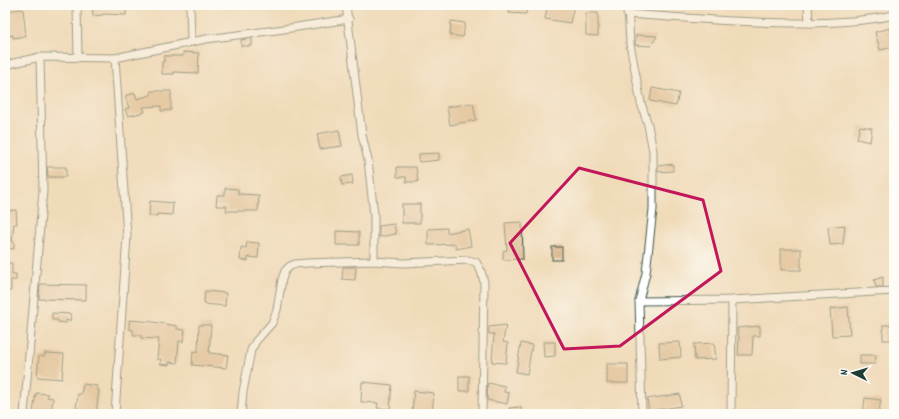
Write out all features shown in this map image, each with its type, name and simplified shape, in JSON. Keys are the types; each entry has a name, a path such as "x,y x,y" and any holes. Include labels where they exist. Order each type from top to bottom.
{"street":[{"path":"77,5 78,58"},
{"path":"190,5 192,41"},
{"path":"346,5 349,19 362,135 368,160 375,239 374,261"},
{"path":"628,5 630,44 635,74 653,151 653,209 646,273 639,301 642,414"},
{"path":"808,5 809,23"},
{"path":"628,14 756,23 846,23 873,20 894,15"},
{"path":"5,65 40,57 115,58 192,41 349,19"},
{"path":"24,414 43,191 40,57"},
{"path":"115,58 127,236 115,414"},
{"path":"240,414 251,350 272,323 277,310 282,279 285,271 290,266 307,263 374,261 403,263 468,260 476,262 481,271 484,282 482,414"},
{"path":"639,301 732,300 894,291"},
{"path":"731,414 732,300"}],"highlighted area":[{"path":"579,168 703,200 721,271 620,346 564,349 510,243"}],"building":[{"path":"92,5 127,5 126,15 103,14 93,16"},
{"path":"510,5 527,5 526,14 509,13"},
{"path":"548,5 574,5 570,23 545,19"},
{"path":"23,9 26,36 13,38 13,35 9,36 6,11"},
{"path":"586,13 598,13 598,36 586,35"},
{"path":"451,21 465,23 463,37 450,35"},
{"path":"890,28 894,41 894,47 880,50 875,32"},
{"path":"636,35 657,36 651,46 635,45"},
{"path":"252,38 252,46 241,46 241,40"},
{"path":"183,52 199,53 198,73 174,72 174,74 162,74 162,62 164,62 164,56 183,56"},
{"path":"652,88 679,93 676,106 650,101"},
{"path":"151,91 171,91 171,110 161,111 161,106 143,107 145,112 128,116 125,109 129,108 125,96 135,93 137,99 151,95"},
{"path":"473,103 476,120 450,125 447,107"},
{"path":"860,126 872,128 870,142 857,139"},
{"path":"339,130 342,146 320,149 317,134"},
{"path":"439,153 439,160 419,162 419,154"},
{"path":"673,164 673,171 658,172 658,166"},
{"path":"47,167 66,167 66,177 48,177"},
{"path":"397,167 416,167 418,182 406,182 406,177 397,177"},
{"path":"352,175 353,184 342,185 341,177"},
{"path":"225,188 238,189 238,194 259,195 258,211 226,211 227,206 216,206 217,195 225,195"},
{"path":"150,201 173,203 172,215 157,214 157,216 149,216"},
{"path":"402,204 420,204 420,223 402,223"},
{"path":"16,210 17,224 14,224 12,241 14,242 14,249 5,248 5,211"},
{"path":"522,222 523,259 503,260 503,251 507,250 505,223"},
{"path":"394,224 396,234 379,237 379,226"},
{"path":"845,225 843,244 830,245 828,227"},
{"path":"447,228 447,233 468,229 471,246 456,249 455,244 428,245 428,229"},
{"path":"336,231 359,232 359,245 336,245"},
{"path":"247,242 259,243 258,258 248,257 248,261 240,260 241,247 246,248"},
{"path":"552,247 562,247 562,260 552,260"},
{"path":"781,249 801,249 801,270 781,270"},
{"path":"5,263 12,263 12,274 16,274 16,280 11,280 11,291 5,291"},
{"path":"343,267 356,267 355,280 342,279"},
{"path":"883,277 883,287 876,287 874,280"},
{"path":"40,284 86,285 86,300 39,299"},
{"path":"205,291 226,293 225,306 204,304"},
{"path":"848,307 850,335 832,336 830,309"},
{"path":"52,313 71,314 70,321 66,320 66,323 58,322 58,320 52,320"},
{"path":"129,320 177,326 177,329 185,330 183,342 179,341 177,363 169,362 169,365 160,364 161,359 157,359 159,339 141,338 141,335 133,335 133,330 129,329"},
{"path":"199,325 211,325 209,353 228,355 226,368 192,365 193,351 198,352"},
{"path":"506,325 503,342 508,343 506,363 492,362 494,334 489,334 489,327"},
{"path":"883,325 894,325 894,340 883,340"},
{"path":"760,326 760,336 753,336 752,355 738,355 739,338 737,328"},
{"path":"543,342 555,342 555,356 544,357"},
{"path":"680,342 681,357 660,359 659,343"},
{"path":"521,343 532,345 527,374 516,372"},
{"path":"714,343 716,359 695,360 694,344"},
{"path":"45,353 64,354 62,379 37,377 39,356 45,356"},
{"path":"860,355 876,355 875,364 860,364"},
{"path":"607,364 628,364 628,383 607,383"},
{"path":"459,376 469,376 469,391 459,391"},
{"path":"362,382 392,385 390,409 377,408 378,403 361,402"},
{"path":"488,383 505,386 504,392 509,393 507,404 487,400"},
{"path":"83,384 97,386 97,390 99,390 96,414 79,414 80,409 76,408 78,394 81,394"},
{"path":"414,391 434,393 432,414 412,412"},
{"path":"36,393 48,394 47,397 53,398 51,414 33,412"},
{"path":"680,394 681,406 649,411 647,399"},
{"path":"865,398 881,400 879,412 872,411 872,414 863,414"},
{"path":"521,407 521,414 510,414 509,408"}]}
